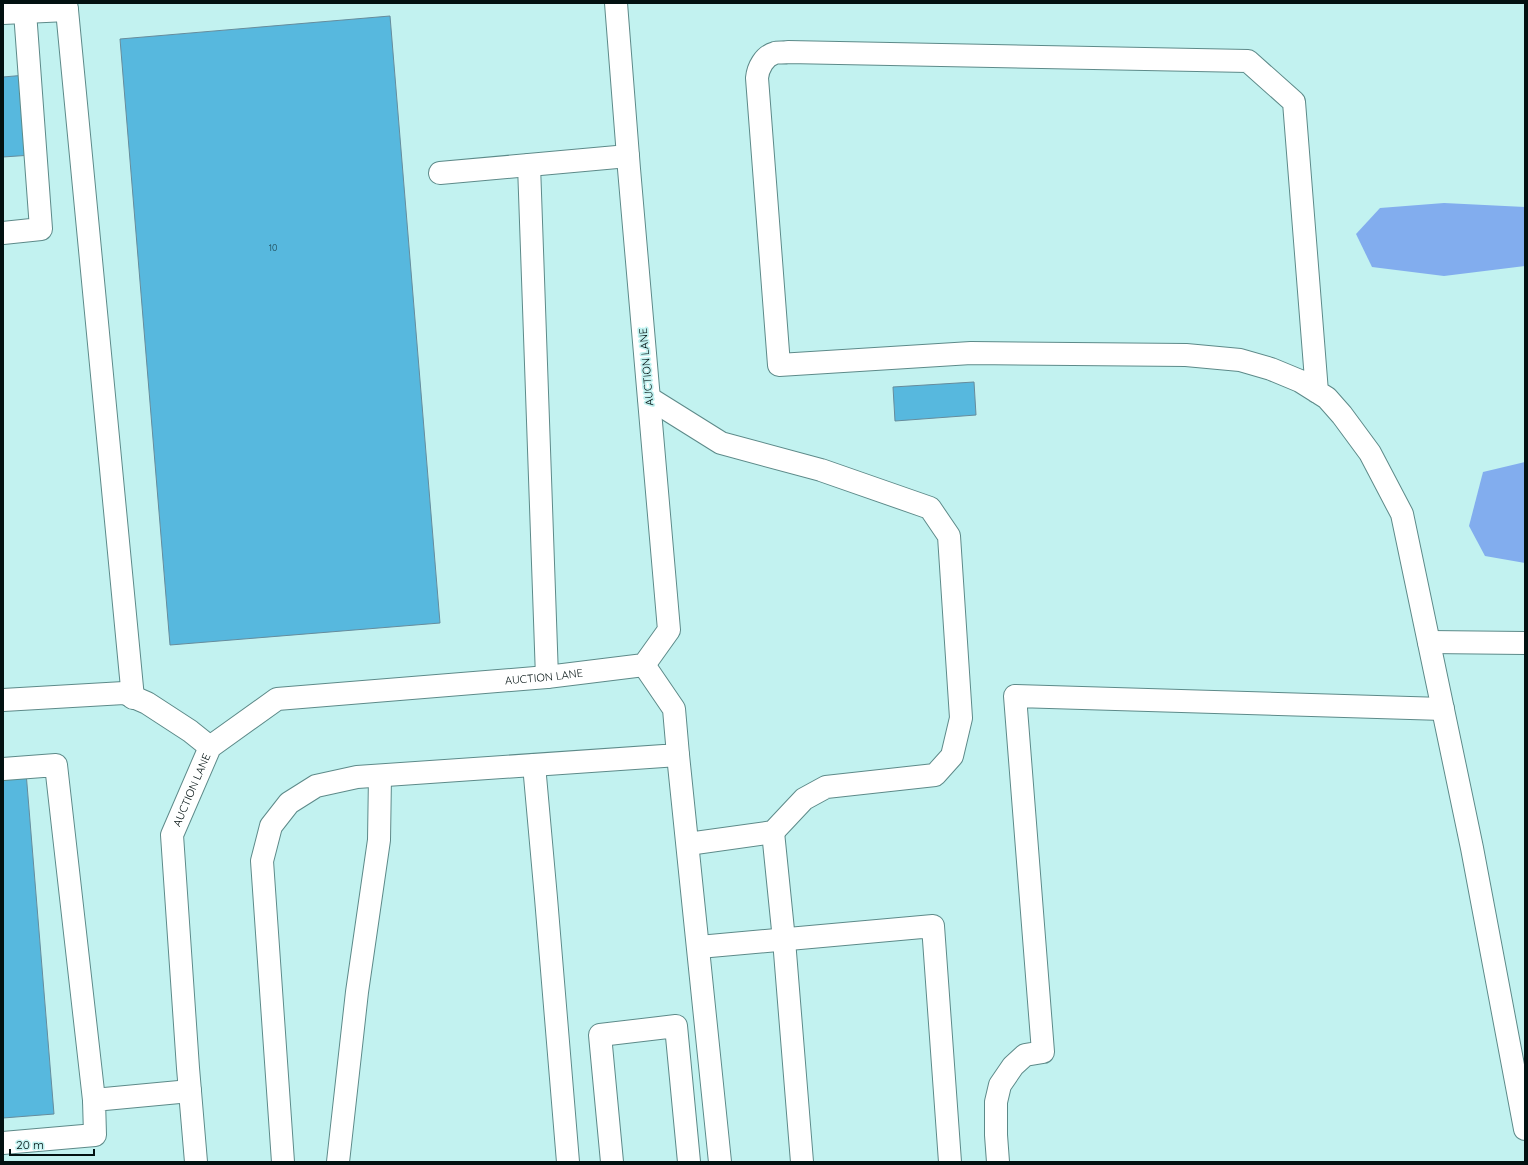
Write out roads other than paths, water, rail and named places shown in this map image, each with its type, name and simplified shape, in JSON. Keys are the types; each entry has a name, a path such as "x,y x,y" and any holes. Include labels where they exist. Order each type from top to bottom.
{"street":[{"name":"AUCTION LANE","path":"196,1162 172,834 210,747 277,699 546,677 644,665 669,630 616,3"},
{"path":"3,13 25,12 67,6 133,698"},
{"path":"3,233 41,229 25,12"},
{"path":"1317,392 1294,102 1248,61 788,52 774,53 764,60 758,69 757,78 779,365 971,353 1186,355 1240,360 1272,368 1300,381 1317,392 1327,398 1342,415 1370,453 1402,514 1472,848 1525,1129"},
{"path":"440,173 628,156"},
{"path":"529,165 546,677"},
{"path":"649,398 721,443 821,470 930,508 950,536 961,718 952,756 935,775 826,787 804,800 773,832 688,844"},
{"path":"1429,642 1525,643"},
{"path":"644,665 674,709 720,1162"},
{"path":"3,700 124,693 146,703 172,719 210,747"},
{"path":"998,1162 996,1102 1000,1085 1013,1066 1025,1055 1043,1052 1015,696 1443,709"},
{"path":"283,1162 262,861 271,826 289,803 316,786 358,777 678,755"},
{"path":"3,769 56,765 94,1100 95,1135 3,1143"},
{"path":"534,765 568,1162"},
{"path":"338,1162 357,992 379,846 380,776"},
{"path":"773,832 784,940 802,1162"},
{"path":"699,947 932,926 950,1162"},
{"path":"612,1162 600,1035 676,1026 689,1162"},
{"path":"94,1100 190,1091"}],"water":[{"path":"1444,203 1525,207 1525,266 1444,276 1372,267 1356,234 1380,208"},
{"path":"1525,462 1525,563 1485,556 1469,526 1483,472"}]}
